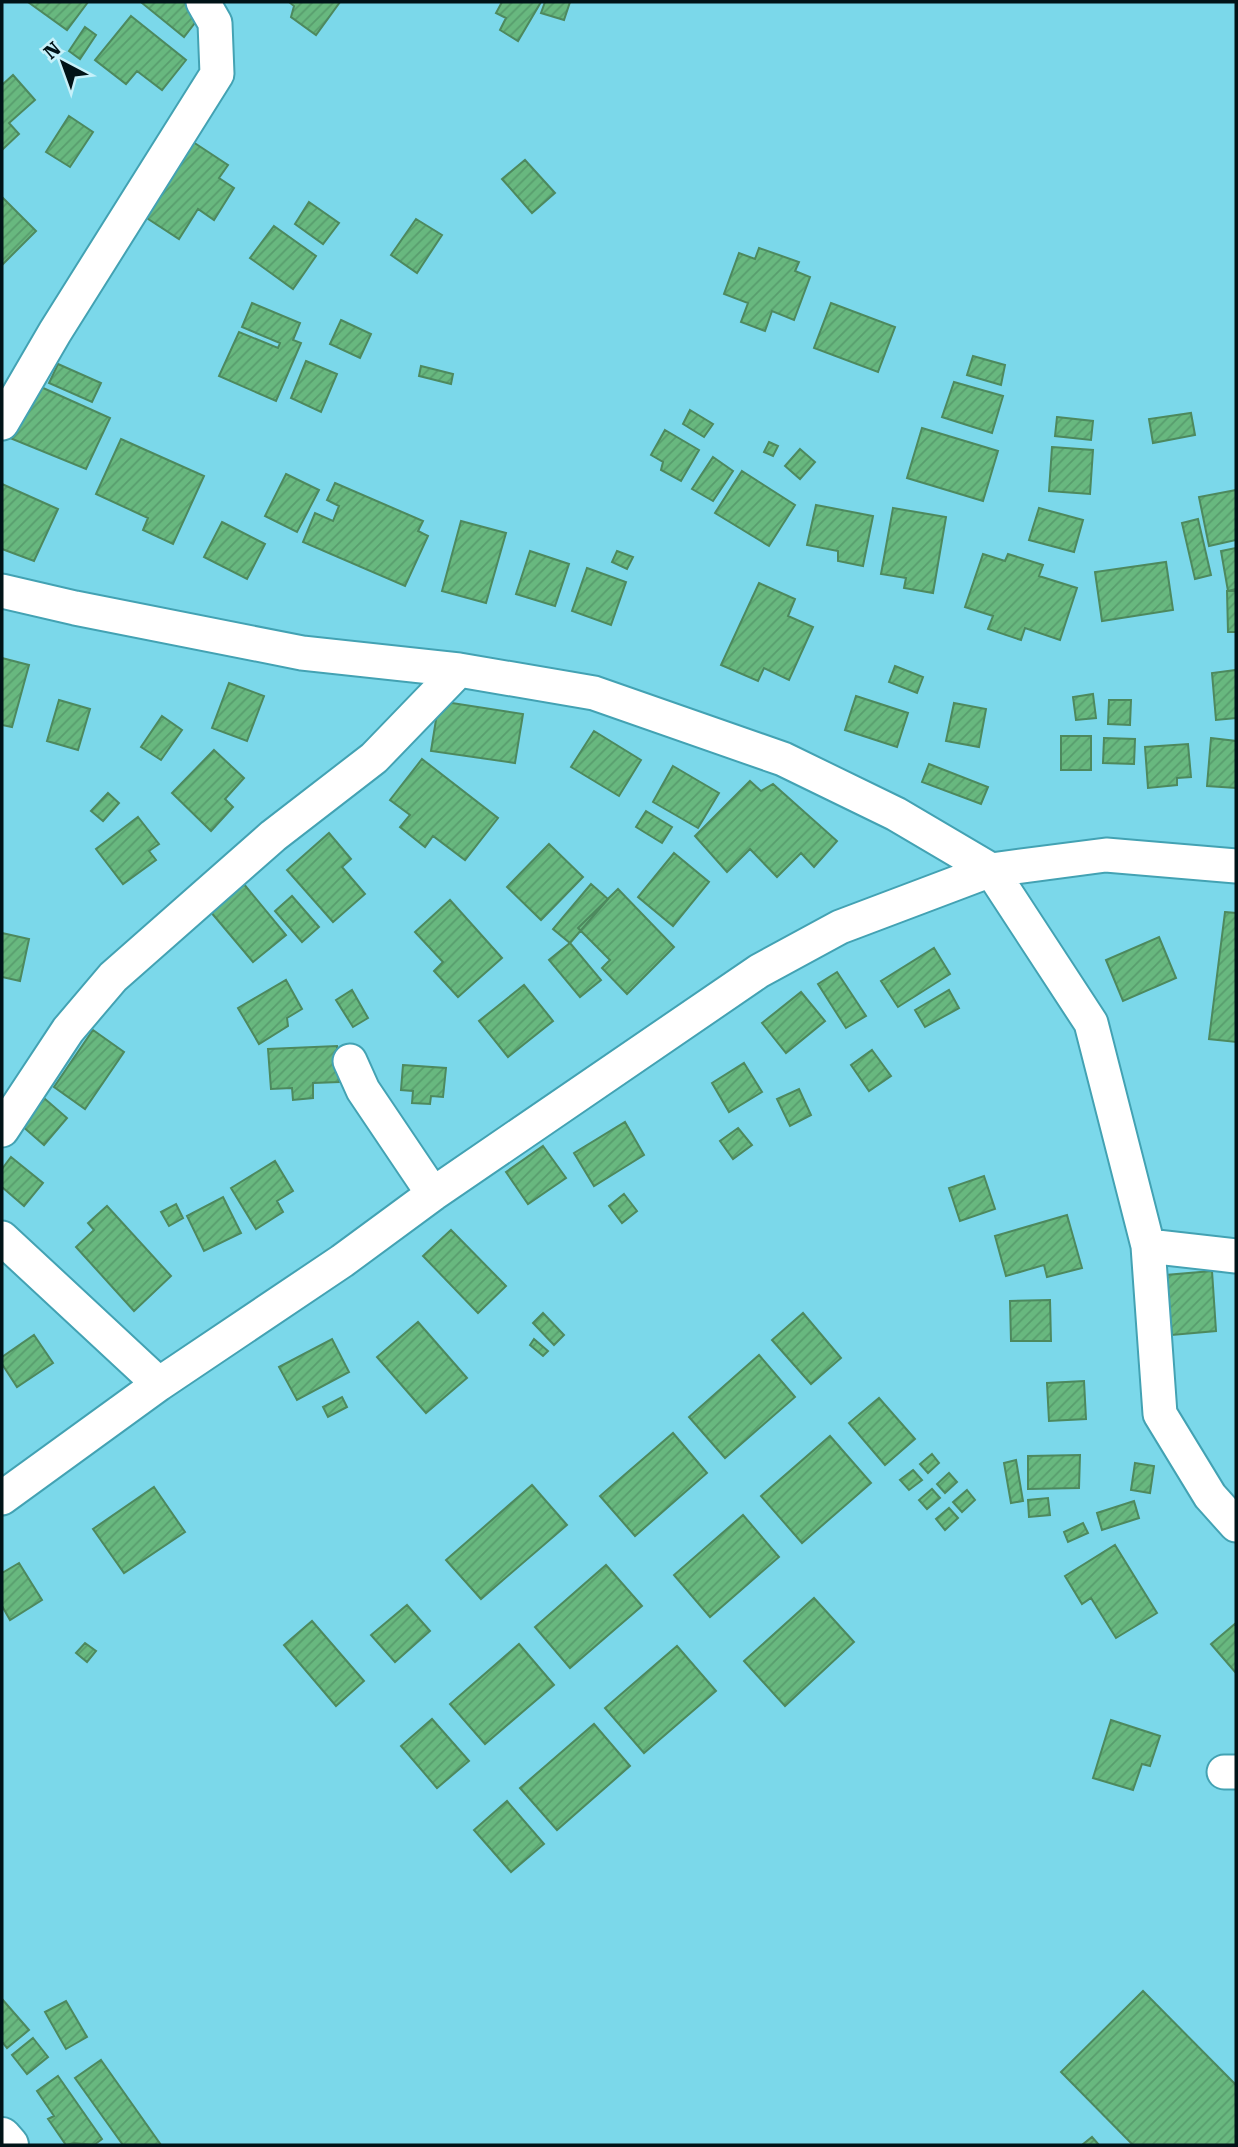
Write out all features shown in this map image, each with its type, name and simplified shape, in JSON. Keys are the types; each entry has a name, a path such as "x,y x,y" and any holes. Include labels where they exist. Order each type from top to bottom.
{"street":[{"path":"2,423 55,332 217,74 215,23 203,2"},
{"path":"2,591 302,653 459,670 594,693 783,759 896,814 990,870 1091,1023 1148,1246 1160,1414 1210,1496 1236,1525"},
{"path":"2,1130 68,1030 113,977 273,836 374,758 459,670"},
{"path":"2,1498 159,1384 342,1261 433,1194 759,971 840,927 990,870 1106,855 1236,866"},
{"path":"350,1061 363,1090 433,1194"},
{"path":"2,1238 159,1384"},
{"path":"1148,1246 1236,1256"},
{"path":"2,2137 9,2145"}],"building":[{"path":"28,2 88,2 67,30"},
{"path":"143,2 184,2 201,15 184,37"},
{"path":"289,2 340,2 316,35 291,17 294,6"},
{"path":"502,2 541,2 518,41 500,30 506,18 496,13"},
{"path":"545,2 570,2 564,20 541,13"},
{"path":"131,16 186,60 162,90 137,71 126,84 95,60"},
{"path":"85,27 96,35 80,59 69,51"},
{"path":"13,75 35,100 9,123 19,134 2,150 2,85"},
{"path":"69,116 93,132 70,167 46,152"},
{"path":"187,138 228,165 219,178 234,188 214,220 198,209 179,239 139,213"},
{"path":"525,160 555,193 532,213 502,179"},
{"path":"2,197 36,231 2,265"},
{"path":"309,202 339,223 323,244 295,224"},
{"path":"416,219 442,235 417,273 391,255"},
{"path":"274,226 316,256 293,289 250,258"},
{"path":"759,248 799,262 795,271 810,277 794,320 772,311 765,331 741,322 748,303 724,294 739,253 755,259"},
{"path":"252,303 300,323 293,340 301,343 276,401 219,376 239,332 278,348 280,343 242,327"},
{"path":"831,303 895,327 878,372 814,348"},
{"path":"341,320 371,334 360,358 330,344"},
{"path":"973,356 1005,365 1001,385 967,375"},
{"path":"306,361 337,374 321,412 291,398"},
{"path":"58,364 101,383 92,402 49,383"},
{"path":"421,366 453,374 451,384 419,376"},
{"path":"954,382 1003,396 992,433 942,417"},
{"path":"32,383 110,418 86,469 5,436"},
{"path":"690,410 713,424 704,437 683,424"},
{"path":"1191,413 1195,435 1153,443 1149,419"},
{"path":"1057,417 1093,421 1091,440 1055,436"},
{"path":"922,428 998,451 983,501 907,478"},
{"path":"665,430 699,450 681,481 661,470 663,462 651,455"},
{"path":"121,439 204,476 173,544 143,530 148,518 96,494"},
{"path":"769,442 778,446 773,456 764,452"},
{"path":"1052,447 1093,450 1090,494 1049,491"},
{"path":"800,449 815,462 800,479 785,466"},
{"path":"713,457 733,471 713,501 692,489"},
{"path":"742,471 795,505 769,546 715,513"},
{"path":"286,474 319,490 297,532 265,516"},
{"path":"335,483 423,521 418,531 428,536 405,586 303,542 315,513 333,521 339,506 327,500"},
{"path":"2,484 58,509 34,561 2,549"},
{"path":"1236,490 1236,540 1209,546 1199,497"},
{"path":"816,505 873,516 863,566 838,561 838,551 807,545"},
{"path":"893,508 946,517 933,593 904,588 906,578 881,574"},
{"path":"1039,508 1083,520 1074,552 1029,540"},
{"path":"1198,519 1211,575 1195,579 1182,523"},
{"path":"461,521 506,533 486,603 442,591"},
{"path":"222,522 265,544 247,579 204,557"},
{"path":"1236,548 1236,589 1228,591 1221,551"},
{"path":"530,551 569,564 555,606 516,594"},
{"path":"617,551 633,557 627,569 612,562"},
{"path":"983,554 1005,561 1008,554 1043,565 1039,576 1077,588 1060,640 1025,628 1021,640 988,629 993,616 965,607"},
{"path":"1166,562 1173,610 1102,621 1095,572"},
{"path":"587,568 626,582 611,625 572,611"},
{"path":"759,583 795,599 788,616 813,627 789,680 764,668 758,681 721,665"},
{"path":"1227,591 1236,591 1236,632 1228,632"},
{"path":"2,658 29,665 12,727 2,725"},
{"path":"895,666 923,677 917,693 889,682"},
{"path":"1236,670 1236,718 1216,720 1212,673"},
{"path":"229,683 264,696 247,741 212,728"},
{"path":"1093,694 1096,718 1076,720 1073,697"},
{"path":"856,696 908,713 897,747 845,730"},
{"path":"59,700 90,709 78,750 47,741"},
{"path":"1109,700 1131,700 1130,725 1108,724"},
{"path":"439,701 523,714 515,763 431,751"},
{"path":"954,703 986,709 979,747 946,741"},
{"path":"162,716 182,730 161,760 141,747"},
{"path":"594,731 641,760 619,796 571,767"},
{"path":"1061,736 1091,736 1091,770 1061,770"},
{"path":"1104,738 1135,739 1134,764 1103,763"},
{"path":"1211,738 1236,741 1236,788 1207,786"},
{"path":"1188,744 1191,777 1177,778 1177,785 1148,788 1145,747"},
{"path":"214,750 244,778 225,799 233,807 211,831 172,793"},
{"path":"422,759 498,818 465,860 433,836 425,847 400,827 410,815 390,800"},
{"path":"929,764 988,787 981,804 922,782"},
{"path":"673,766 719,793 698,828 653,802"},
{"path":"750,781 761,791 773,784 837,841 814,867 801,853 777,877 750,849 727,872 695,836"},
{"path":"108,793 119,803 103,821 91,811"},
{"path":"646,811 672,827 662,843 636,827"},
{"path":"138,817 159,844 149,851 156,860 123,884 96,849"},
{"path":"329,833 351,859 342,867 365,894 333,922 287,870"},
{"path":"549,844 583,877 541,920 507,887"},
{"path":"674,853 709,882 673,926 638,897"},
{"path":"243,883 286,935 253,962 210,911"},
{"path":"591,884 608,899 570,943 553,929"},
{"path":"618,889 674,947 627,994 602,968 610,960 578,928"},
{"path":"292,896 319,927 302,942 275,911"},
{"path":"450,900 502,958 458,997 434,971 443,962 415,932"},
{"path":"1225,912 1236,913 1236,1042 1209,1039"},
{"path":"2,933 29,939 20,981 2,977"},
{"path":"1159,937 1176,978 1123,1001 1106,960"},
{"path":"570,943 601,980 580,997 549,960"},
{"path":"934,948 950,974 898,1007 881,981"},
{"path":"837,972 866,1016 846,1028 818,984"},
{"path":"286,980 302,1009 287,1018 288,1026 259,1044 238,1008"},
{"path":"524,985 553,1021 508,1057 479,1021"},
{"path":"352,990 368,1018 353,1027 336,1000"},
{"path":"949,990 959,1008 925,1027 915,1010"},
{"path":"801,992 825,1021 786,1053 762,1023"},
{"path":"93,1030 124,1052 85,1109 54,1087"},
{"path":"337,1046 339,1082 313,1083 313,1098 293,1100 292,1088 271,1089 268,1049"},
{"path":"872,1050 891,1076 869,1091 851,1065"},
{"path":"744,1063 762,1092 729,1112 712,1083"},
{"path":"403,1065 446,1068 443,1097 431,1096 430,1104 412,1103 413,1091 401,1090"},
{"path":"799,1089 811,1115 790,1126 777,1099"},
{"path":"37,1092 67,1118 44,1145 14,1119"},
{"path":"625,1122 644,1155 594,1186 574,1153"},
{"path":"738,1128 752,1145 733,1159 720,1141"},
{"path":"543,1146 566,1178 528,1204 506,1172"},
{"path":"11,1157 43,1183 24,1206 2,1187 2,1169"},
{"path":"275,1161 293,1191 277,1201 283,1212 256,1229 231,1188"},
{"path":"984,1176 995,1209 960,1221 949,1188"},
{"path":"624,1194 637,1211 622,1223 609,1206"},
{"path":"223,1197 241,1233 204,1251 187,1216"},
{"path":"176,1204 183,1218 169,1226 161,1212"},
{"path":"107,1206 171,1276 134,1311 76,1247 94,1230 88,1223"},
{"path":"1067,1215 1082,1268 1047,1277 1044,1265 1006,1276 995,1236"},
{"path":"451,1230 506,1286 478,1313 423,1256"},
{"path":"1212,1271 1216,1331 1172,1335 1166,1275"},
{"path":"1050,1300 1051,1341 1011,1341 1010,1301"},
{"path":"543,1313 564,1335 554,1345 533,1323"},
{"path":"803,1313 841,1358 811,1384 772,1340"},
{"path":"418,1322 467,1378 426,1413 377,1357"},
{"path":"34,1335 53,1363 17,1387 2,1364 2,1357"},
{"path":"332,1339 349,1372 297,1400 279,1367"},
{"path":"534,1339 548,1351 543,1356 530,1345"},
{"path":"759,1355 795,1397 725,1458 689,1417"},
{"path":"1084,1381 1086,1419 1049,1421 1047,1383"},
{"path":"342,1397 347,1407 328,1417 323,1407"},
{"path":"879,1398 915,1439 885,1465 849,1423"},
{"path":"673,1433 707,1473 635,1536 600,1496"},
{"path":"830,1436 871,1483 802,1543 761,1496"},
{"path":"932,1454 939,1463 928,1473 920,1464"},
{"path":"1080,1455 1079,1488 1028,1489 1028,1456"},
{"path":"1016,1460 1023,1501 1011,1503 1004,1463"},
{"path":"1135,1463 1154,1466 1150,1493 1131,1490"},
{"path":"913,1470 922,1480 909,1490 900,1480"},
{"path":"949,1473 957,1482 945,1493 937,1484"},
{"path":"532,1485 567,1525 481,1599 446,1560"},
{"path":"154,1487 185,1532 124,1573 93,1529"},
{"path":"932,1489 940,1498 927,1509 919,1500"},
{"path":"967,1490 975,1500 962,1512 953,1502"},
{"path":"1048,1498 1050,1515 1029,1517 1028,1500"},
{"path":"1134,1501 1139,1518 1102,1530 1097,1513"},
{"path":"949,1508 958,1518 945,1530 936,1519"},
{"path":"743,1515 779,1557 710,1617 674,1575"},
{"path":"1083,1523 1088,1533 1068,1542 1064,1532"},
{"path":"1115,1545 1157,1613 1116,1638 1091,1598 1082,1604 1065,1576"},
{"path":"19,1563 42,1600 10,1620 2,1606 2,1573"},
{"path":"606,1565 642,1606 570,1668 535,1627"},
{"path":"814,1598 854,1642 785,1706 744,1661"},
{"path":"407,1605 430,1631 395,1662 371,1635"},
{"path":"312,1621 364,1681 336,1706 284,1645"},
{"path":"1236,1623 1236,1673 1211,1644"},
{"path":"85,1643 96,1651 87,1662 76,1653"},
{"path":"519,1644 554,1685 485,1744 450,1704"},
{"path":"677,1646 716,1691 644,1753 605,1708"},
{"path":"432,1719 469,1761 437,1788 401,1746"},
{"path":"1111,1720 1160,1736 1150,1766 1142,1764 1133,1790 1093,1778"},
{"path":"594,1724 630,1766 557,1830 520,1788"},
{"path":"507,1801 544,1844 511,1872 474,1830"},
{"path":"1143,1991 1236,2085 1236,2145 1133,2145 1061,2072"},
{"path":"2,1999 29,2030 7,2048 2,2042"},
{"path":"66,2001 87,2037 66,2049 45,2012"},
{"path":"33,2038 48,2057 27,2074 12,2055"},
{"path":"101,2060 161,2145 123,2145 75,2078"},
{"path":"58,2076 102,2139 94,2145 66,2145 48,2119 54,2116 37,2091"},
{"path":"1092,2137 1099,2145 1082,2145"}]}
